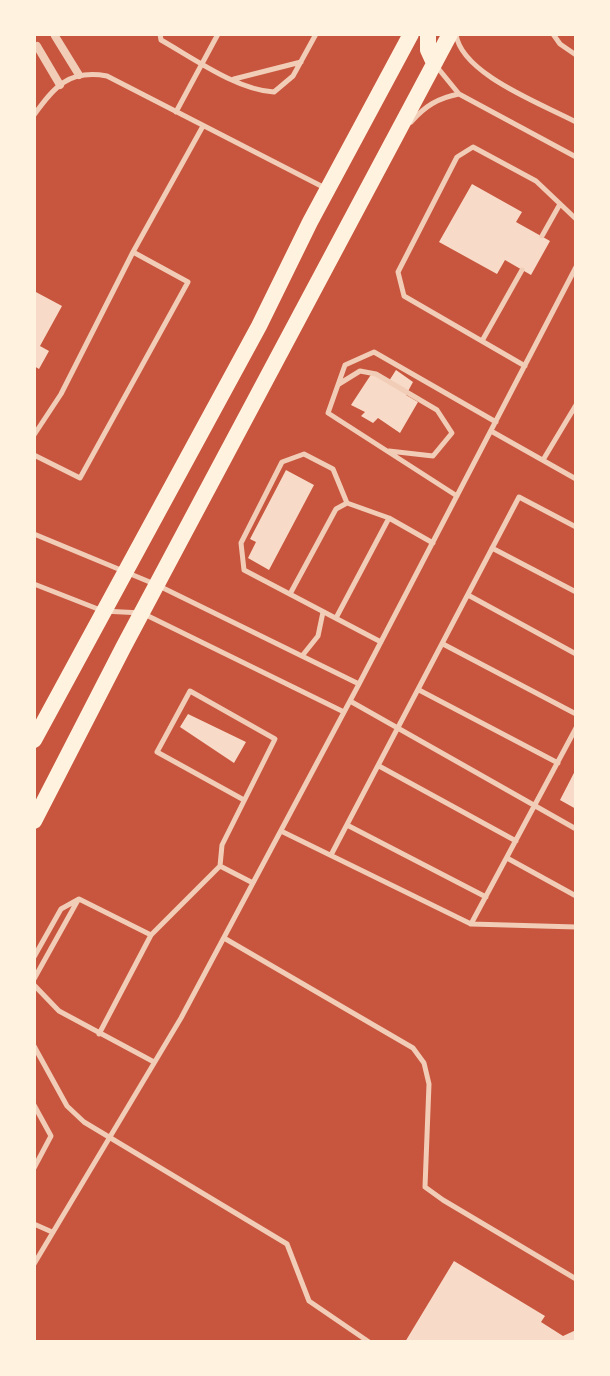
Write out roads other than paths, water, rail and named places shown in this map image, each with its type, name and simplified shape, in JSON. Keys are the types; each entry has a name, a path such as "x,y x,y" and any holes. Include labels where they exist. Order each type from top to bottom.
{"main road":[{"path":"34,740 259,326 327,190 411,34"},
{"path":"428,34 428,50 434,63"},
{"path":"34,821 450,34"}],"street":[{"path":"60,85 35,46 46,44 56,35 79,75"}],"lane":[{"path":"160,34 161,40 233,79 257,91 274,92 293,76 316,34"},
{"path":"176,112 218,34"},
{"path":"456,34 460,50 481,72 576,122"},
{"path":"553,34 560,44 576,55"},
{"path":"233,79 301,62"},
{"path":"434,63 459,94 576,157"},
{"path":"34,115 51,90 60,85 79,75 107,76 327,190"},
{"path":"389,147 422,109 441,97 459,94"},
{"path":"34,435 61,394 133,252 203,126"},
{"path":"525,366 404,296 398,272 457,157 473,147 536,181 576,219"},
{"path":"542,236 560,204"},
{"path":"34,455 80,478 188,282 133,252"},
{"path":"34,1264 224,938 576,267"},
{"path":"482,341 522,270"},
{"path":"457,496 328,413 345,365 374,352 496,422"},
{"path":"339,384 360,371 376,374 437,410 452,433 433,456 388,451"},
{"path":"543,460 576,405"},
{"path":"491,431 576,479"},
{"path":"381,642 244,570 241,543 282,462 304,454 333,469 347,503 389,518 433,543"},
{"path":"331,855 519,497 576,527"},
{"path":"290,594 336,509 347,503"},
{"path":"336,618 389,518"},
{"path":"34,534 157,585 359,684"},
{"path":"492,548 576,592"},
{"path":"34,584 103,611 142,613 344,712"},
{"path":"468,595 576,654"},
{"path":"302,656 318,636 323,612"},
{"path":"443,644 576,714"},
{"path":"419,690 558,763"},
{"path":"99,1034 151,935 220,866 222,845 275,739 190,691 157,752 244,800"},
{"path":"350,701 576,829"},
{"path":"471,924 576,728"},
{"path":"379,766 516,841"},
{"path":"347,825 486,897"},
{"path":"281,831 471,924 576,927"},
{"path":"507,858 576,896"},
{"path":"220,866 253,883"},
{"path":"79,899 151,935"},
{"path":"34,957 61,909 79,899"},
{"path":"79,899 34,982 59,1011 154,1062"},
{"path":"224,938 413,1048 424,1063 429,1084 425,1187 576,1279"},
{"path":"34,1046 67,1106 84,1122 287,1244 309,1301 369,1342"},
{"path":"34,1105 51,1136 34,1168"},
{"path":"34,1224 52,1232"}]}
